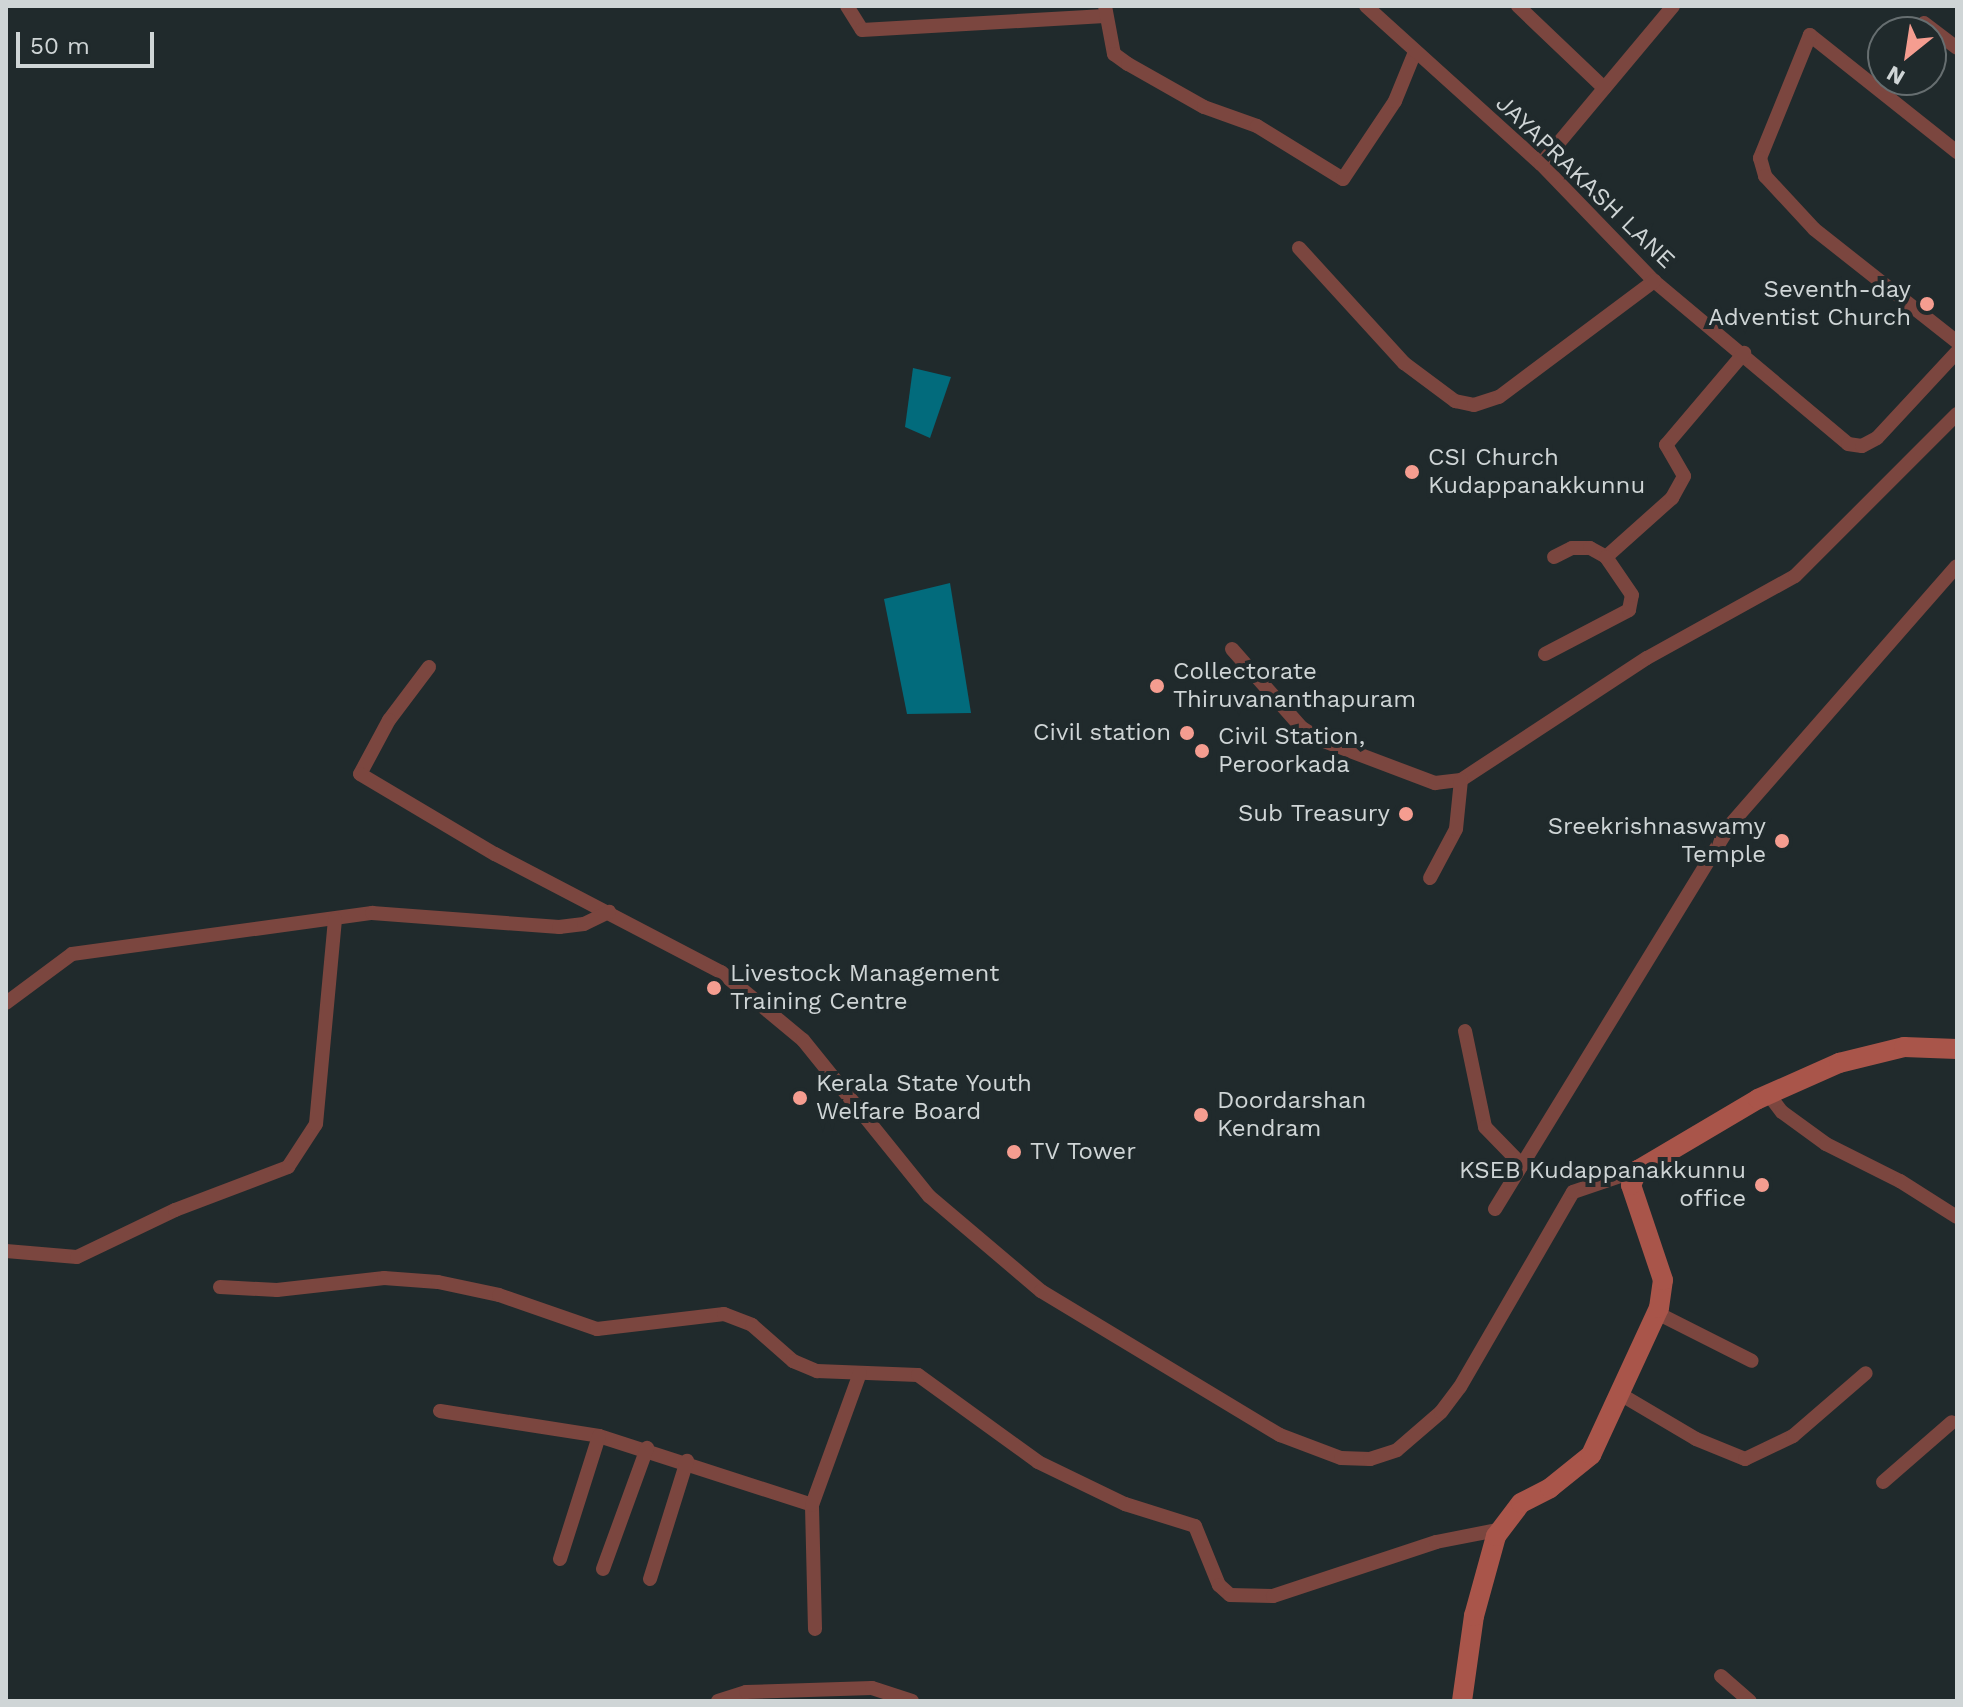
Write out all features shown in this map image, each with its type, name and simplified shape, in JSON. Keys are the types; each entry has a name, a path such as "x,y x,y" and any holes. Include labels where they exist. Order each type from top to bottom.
{"main road":[{"path":"1462,1701 1479,1591 1490,1549 1521,1503 1582,1467 1657,1313 1663,1280 1655,1244 1634,1199 1631,1185 1638,1170 1769,1095 1839,1063 1904,1047 1957,1049"}],"street":[{"path":"847,6 862,30 1105,11 1114,54 1128,64 1193,102 1257,126 1343,179 1395,101 1415,52"},
{"name":"JAYAPRAKASH LANE","path":"1366,6 1541,164 1654,281 1744,353 1848,444 1862,446 1877,438 1957,352"},
{"path":"1518,6 1604,88"},
{"path":"1541,164 1673,6"},
{"path":"1957,152 1810,35 1760,158 1765,176 1814,229 1957,342"},
{"path":"1299,248 1404,363 1455,401 1474,405 1499,397 1654,281"},
{"path":"1606,557 1672,498 1684,476 1666,445 1744,353"},
{"path":"1232,649 1302,728 1321,740 1435,783 1461,780 1647,658 1795,576 1957,414"},
{"path":"1545,654 1629,610 1632,595 1606,557 1581,548 1554,557"},
{"path":"1495,1209 1730,825 1957,566"},
{"path":"429,667 389,720 360,774 495,854 721,972 803,1040 929,1196 1041,1291 1267,1428 1341,1458 1370,1459 1397,1450 1441,1412 1573,1192 1638,1170"},
{"path":"1430,878 1456,829 1461,780"},
{"path":"6,1003 72,954 372,913 559,927 584,924 609,912"},
{"path":"6,1251 77,1257 175,1210 288,1167 316,1124 335,919"},
{"path":"1465,1031 1485,1127 1522,1165"},
{"path":"1769,1095 1782,1112 1826,1144 1957,1217"},
{"path":"220,1287 277,1290 384,1278 438,1282 499,1295 597,1329 724,1314 752,1325 793,1361 817,1371 918,1375 1038,1462 1125,1504 1195,1526 1219,1585 1230,1595 1273,1596 1436,1542 1502,1529"},
{"path":"1657,1313 1752,1361"},
{"path":"815,1629 812,1505 860,1373"},
{"path":"1620,1394 1696,1439 1745,1459 1793,1436 1866,1373"},
{"path":"1883,1482 1955,1426 1957,1406"},
{"path":"440,1411 599,1436 647,1448 812,1505"},
{"path":"560,1559 599,1436"},
{"path":"603,1569 647,1448"},
{"path":"650,1579 687,1461"},
{"path":"1721,1676 1750,1701"},
{"path":"718,1701 746,1692 872,1688 912,1701"}],"water":[{"path":"913,368 951,377 930,438 905,427"},
{"path":"950,583 971,713 907,714 884,599"}],"place":[{"name":"Seventh-day Adventist Church","path":"1927,304"},
{"name":"CSI Church Kudappanakkunnu","path":"1412,472"},
{"name":"Collectorate Thiruvananthapuram","path":"1157,686"},
{"name":"Civil station","path":"1187,733"},
{"name":"Civil Station, Peroorkada","path":"1202,751"},
{"name":"Sub Treasury","path":"1406,814"},
{"name":"Sreekrishnaswamy Temple","path":"1782,841"},
{"name":"Livestock Management Training Centre","path":"714,988"},
{"name":"Kerala State Youth Welfare Board","path":"800,1098"},
{"name":"Doordarshan Kendram","path":"1201,1115"},
{"name":"TV Tower","path":"1014,1152"},
{"name":"KSEB Kudappanakkunnu office","path":"1762,1185"}]}
